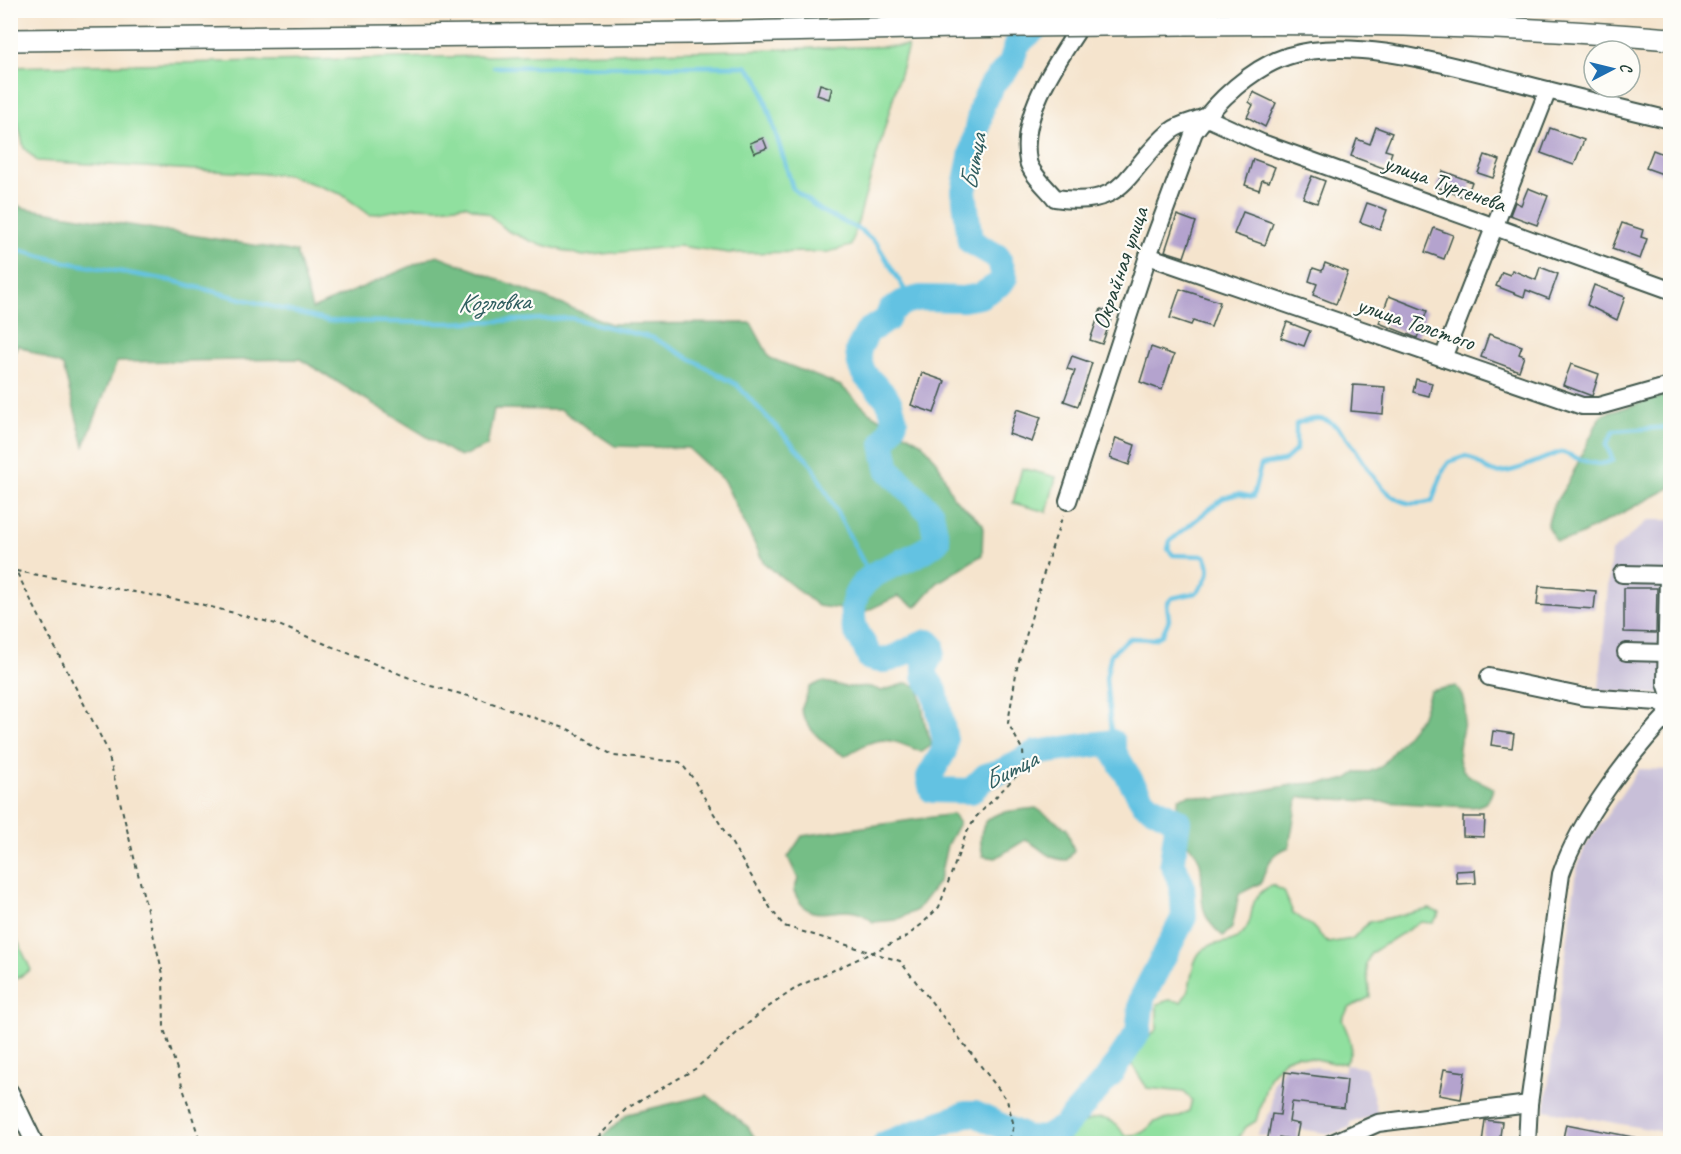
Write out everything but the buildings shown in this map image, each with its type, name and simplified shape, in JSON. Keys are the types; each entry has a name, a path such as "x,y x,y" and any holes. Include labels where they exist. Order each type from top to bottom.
{"main road":[{"path":"10,40 1315,22 1447,26 1671,39"}],"street":[{"path":"1091,10 1051,73 1029,119 1028,163 1055,198 1079,202 1117,191 1172,130 1205,117"},
{"name":"Окрайная улица","path":"1068,501 1148,256 1194,132 1205,117 1254,72 1288,56 1321,50 1416,57 1671,120"},
{"path":"1443,358 1548,90"},
{"name":"улица Тургенева","path":"1205,117 1262,143 1671,290"},
{"name":"улица Толстого","path":"1148,256 1582,406 1599,406 1671,386"},
{"path":"1622,574 1669,575 1666,683 1671,695"},
{"path":"1626,652 1668,659"},
{"path":"1489,677 1584,697 1658,702 1671,710 1642,744 1588,819 1569,850 1561,874 1529,1104 1527,1143"},
{"path":"10,1092 35,1143"},
{"path":"1330,1143 1378,1123 1529,1104"}],"path":[{"path":"591,1143 626,1109 695,1069 764,1010 799,986 906,937 939,907 966,834 976,817 1024,768 1023,751 1008,723 1017,668 1047,562 1068,501"},
{"path":"10,570 196,603 276,624 428,685 480,699 570,730 614,756 680,762 692,777 771,909 784,926 900,961 1007,1100 1014,1126 1008,1143"},
{"path":"16,571 107,749 163,974 164,1029 201,1143"}],"shaded area":[{"path":"1649,520 1670,520 1670,695 1599,690 1611,552"},
{"path":"1639,769 1670,770 1670,1133 1545,1110 1577,869 1585,847"},
{"path":"1286,1063 1344,1071 1346,1065 1366,1068 1378,1115 1350,1122 1351,1127 1331,1134 1299,1129 1297,1141 1257,1135 1271,1110 1273,1083"}],"green space":[{"path":"908,46 851,246 828,252 729,253 679,246 583,256 533,242 508,231 488,214 465,205 440,208 416,207 370,215 341,194 288,175 37,161 24,148 11,94 10,67"},
{"path":"10,202 24,208 296,252 312,309 437,255 611,324 751,323 770,358 841,386 870,413 922,443 938,463 953,497 983,524 982,555 937,583 916,607 898,596 864,612 818,606 764,563 724,481 688,448 615,446 561,410 494,409 487,446 460,457 300,359 117,362 84,446 63,366 18,345 11,358"},
{"path":"1670,394 1670,488 1572,539 1556,541 1547,526 1553,506 1569,481 1601,415"},
{"path":"1022,468 1056,477 1047,512 1013,503"},
{"path":"821,682 846,687 867,686 881,691 907,683 919,687 925,724 932,745 922,752 899,743 875,741 845,756 825,743 813,731 801,710 810,687"},
{"path":"1456,686 1465,708 1459,759 1464,771 1493,788 1488,800 1479,806 1470,807 1300,797 1297,801 1289,847 1273,857 1261,883 1239,894 1232,928 1223,936 1211,924 1205,912 1200,864 1196,854 1187,844 1183,819 1176,809 1179,798 1191,795 1215,799 1298,784 1335,782 1347,779 1357,772 1369,772 1381,767 1422,716 1430,691"},
{"path":"1036,808 1067,829 1074,851 1067,860 1048,855 1025,840 996,858 983,856 981,841 982,830 986,822 1001,813"},
{"path":"953,814 959,823 947,845 939,881 917,910 896,920 873,922 862,914 851,911 819,913 810,911 801,904 794,891 798,879 788,857 802,836"},
{"path":"1272,885 1284,891 1293,913 1312,926 1328,943 1352,939 1369,922 1430,909 1440,913 1433,923 1420,922 1371,953 1366,964 1370,997 1349,1008 1342,1019 1351,1046 1345,1063 1333,1063 1297,1055 1285,1059 1269,1077 1256,1121 1246,1127 1235,1143 1064,1143 1081,1125 1090,1120 1102,1118 1117,1125 1124,1135 1133,1135 1141,1133 1154,1122 1178,1117 1189,1111 1192,1100 1184,1092 1147,1088 1134,1068 1131,1056 1157,1029 1157,1004 1169,1000 1181,1002 1190,984 1198,955 1207,947 1231,941 1242,934 1250,921 1257,897"},
{"path":"11,927 31,970 10,982"},
{"path":"707,1095 748,1127 758,1143 596,1143 628,1114"}],"waterway":[{"name":"Битца","path":"885,1144 966,1114 975,1114 1027,1138 1044,1139 1064,1127 1109,1076 1138,1032 1142,998 1184,917 1182,885 1172,862 1178,821 1144,803 1115,754 1112,742 1035,753 1003,771 986,776 971,791 932,790 929,777 944,751 945,740 935,691 925,676 925,666 932,652 932,646 928,642 886,660 870,658 854,625 853,606 858,591 868,580 880,571 910,558 937,541 931,513 888,469 883,444 895,422 890,404 863,371 858,350 868,331 887,320 890,311 904,302 920,298 963,299 980,296 1001,283 1005,277 998,257 970,241 964,191 982,105 992,85 1011,63 1017,44 1047,18 1047,10"},
{"path":"494,67 746,66 759,80 793,189 823,212 862,231 877,244 911,300"},
{"name":"Козловка","path":"10,248 65,262 173,281 328,321 449,323 571,318 653,338 737,385 812,465 871,577"},
{"path":"1112,742 1106,678 1111,654 1130,638 1154,639 1162,635 1169,620 1167,604 1172,598 1196,593 1208,576 1209,567 1205,556 1173,555 1168,549 1170,541 1223,498 1238,494 1253,497 1261,465 1284,461 1296,450 1296,424 1316,419 1328,421 1351,443 1384,489 1397,499 1413,504 1432,501 1449,462 1466,456 1491,471 1498,472 1516,469 1561,452 1587,462 1600,464 1613,460 1606,445 1614,431 1670,427"}]}
